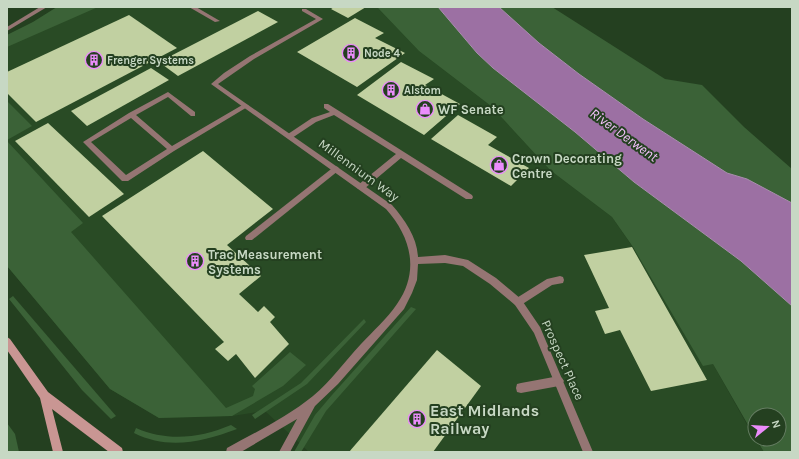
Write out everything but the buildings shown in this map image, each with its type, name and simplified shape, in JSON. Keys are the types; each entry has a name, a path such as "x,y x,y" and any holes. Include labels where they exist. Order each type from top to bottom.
{"street":[{"path":"7,29 44,7"},
{"path":"192,7 217,21"},
{"name":"Millennium Way","path":"284,452 311,404 400,308 409,292 412,282 414,261 411,240 403,222 389,207 214,84 270,47 320,19 304,10"},
{"path":"193,114 168,94 86,142 125,179 246,106"},
{"path":"326,106 469,197"},
{"path":"290,136 314,120 334,112"},
{"path":"131,115 172,150"},
{"path":"361,187 401,154"},
{"path":"249,238 335,169"},
{"name":"Prospect Place","path":"414,261 445,259 466,263 487,277 518,302 537,330 588,452"},
{"path":"518,302 550,282 560,280"},
{"path":"7,342 44,396 118,452"},
{"path":"521,388 559,381"},
{"path":"44,396 58,452"},
{"name":"Millennium Way","path":"231,452 311,404"}],"shaded area":[{"path":"57,7 377,7 419,51 491,106 550,170 612,217 713,364 747,425 747,447 761,447 764,452 309,452 265,411 232,416 159,418 110,389 7,266 7,35 33,22"},
{"path":"57,7 98,7 7,47 7,35 33,22"},
{"path":"377,7 438,7 477,53 493,68 575,132 634,182 741,261 792,306 792,452 764,452 761,447 787,447 787,407 747,407 747,423 713,364 703,366 633,247 612,217 550,170 491,106 419,51"},
{"path":"499,7 552,7 665,79 702,85 744,127 792,169 792,203 747,179 727,173 643,119 579,74 539,43"},
{"path":"7,101 32,126 7,140"},
{"path":"7,141 83,223 71,232 226,408 253,396 255,389 252,386 290,352 306,365 283,386 232,416 159,418 110,389 7,266"},
{"path":"13,296 116,416 111,419 82,390 9,299"},
{"path":"411,307 416,309 326,411 301,452 294,452 315,415"},
{"path":"364,319 366,322 307,384 255,419 252,415 301,383"},
{"path":"7,423 15,434 19,452 7,452"},
{"path":"231,425 237,429 211,438 185,442 172,443 160,441 134,433 136,428 160,435 184,437 208,433"}],"water":[{"name":"River Derwent","path":"438,7 499,7 539,43 579,74 643,119 727,173 747,179 792,203 792,306 741,261 634,182 575,132 493,68 477,53"}],"place":[{"name":"Node 4","path":"351,53"},
{"name":"Frenger Systems","path":"94,60"},
{"name":"Alstom","path":"391,90"},
{"name":"WF Senate","path":"425,109"},
{"name":"Crown Decorating Centre","path":"499,165"},
{"name":"Trac Measurement Systems","path":"195,261"},
{"name":"East Midlands Railway","path":"417,419"}]}
